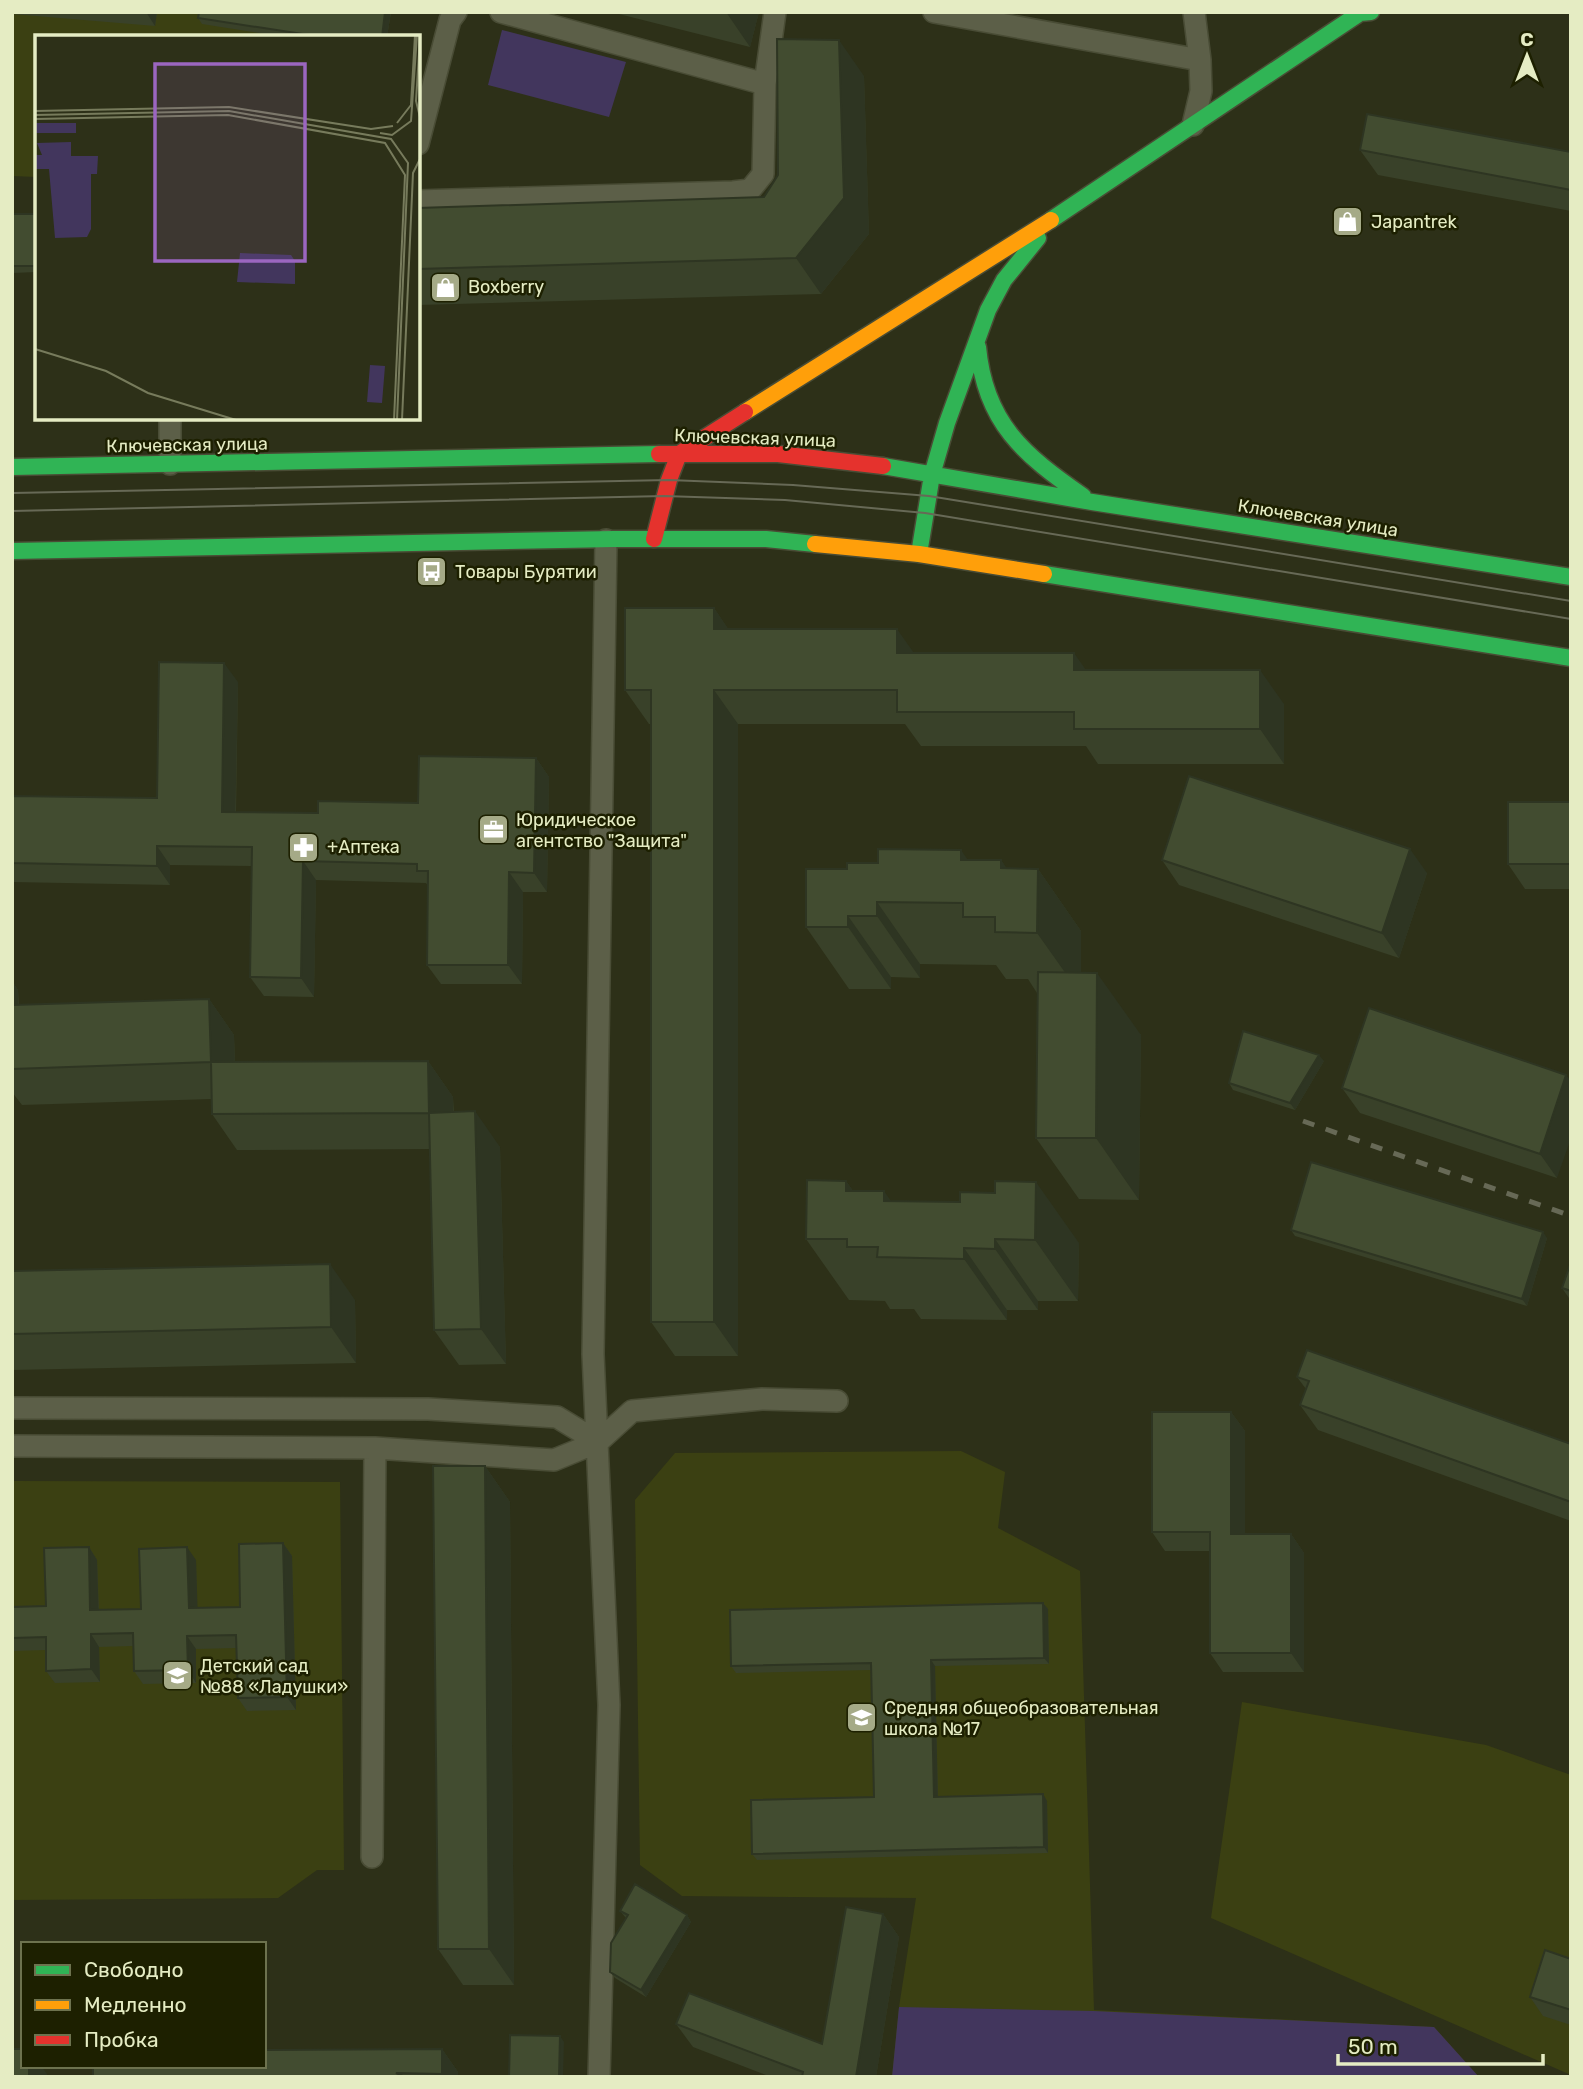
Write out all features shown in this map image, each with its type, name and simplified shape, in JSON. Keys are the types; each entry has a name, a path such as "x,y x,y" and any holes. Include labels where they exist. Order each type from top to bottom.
{"main road":[{"path":"654,539 664,496 679,454 1063,212 1360,13 1371,12"},
{"path":"919,555 932,475 947,423 988,310 1004,280 1028,249 1063,212"},
{"path":"978,340 978,370 987,396 1012,441 1044,471 1092,502"},
{"name":"Ключевская улица","path":"12,467 778,454 856,461 1092,502 1571,577"},
{"path":"12,551 766,539 919,555 1571,658"}],"street":[{"path":"420,136 450,20 456,12"},
{"path":"501,12 765,84"},
{"path":"420,201 750,190 763,174 765,84 775,12"},
{"path":"934,12 1200,60"},
{"path":"1193,125 1201,91 1194,12"},
{"path":"1354,12 1360,13"},
{"path":"170,420 170,464"},
{"path":"599,2077 609,1705 593,1354 606,540"},
{"path":"12,1446 375,1448 554,1460 598,1442 632,1411 762,1398 837,1401"},
{"path":"12,1409 428,1409 557,1417 598,1442"},
{"path":"138,1409 139,1447"},
{"path":"372,1857 375,1448"}],"shaded area":[{"path":"12,12 391,12 387,35 35,35 35,177 12,176"},
{"path":"502,30 626,62 609,117 488,85"},
{"name":"Средняя общеобразовательная школа №17","path":"961,1451 1005,1472 998,1528 1080,1571 1094,2010 1434,2027 1479,2077 892,2077 899,2007 916,1898 682,1896 640,1865 635,1500 675,1453"},
{"name":"Детский сад №88 «Ладушки»","path":"12,1481 340,1482 344,1870 317,1870 278,1898 12,1900"},
{"path":"1242,1702 1486,1745 1571,1775 1571,2075 1211,1918"},
{"path":"899,2007 1094,2011 1434,2027 1479,2077 892,2077"}],"building":[{"path":"199,12 385,12 382,35 309,35 198,18"},
{"path":"777,39 839,40 844,198 796,258 420,269 420,208 764,197 778,175"},
{"path":"1367,114 1571,152 1571,190 1360,150"},
{"path":"12,214 35,214 35,266 12,266"},
{"path":"625,608 714,608 714,629 897,629 897,653 1074,653 1074,670 1260,670 1260,729 1074,729 1074,712 897,712 897,690 714,690 714,1322 651,1322 651,690 625,690"},
{"path":"159,662 224,663 222,812 318,813 318,801 418,803 419,756 536,758 534,873 509,872 508,965 427,965 428,871 417,871 417,864 303,861 301,978 250,977 252,847 157,846 157,866 12,863 12,796 157,798"},
{"path":"1189,776 1410,849 1382,933 1162,860"},
{"path":"1508,802 1571,802 1571,864 1508,864"},
{"path":"878,849 961,850 961,860 1001,860 1001,868 1038,869 1037,933 995,932 995,917 963,917 963,903 877,902 877,916 848,916 848,927 806,927 806,869 847,869 847,863 878,863"},
{"path":"1038,972 1097,973 1096,1138 1036,1138"},
{"path":"209,999 211,1062 12,1069 12,1005"},
{"path":"1369,1008 1566,1075 1540,1154 1342,1088"},
{"path":"1243,1031 1319,1055 1290,1103 1229,1083"},
{"path":"428,1061 429,1113 212,1114 211,1062"},
{"path":"475,1111 481,1329 434,1330 429,1113"},
{"path":"1311,1162 1543,1232 1522,1299 1291,1230"},
{"path":"807,1180 846,1181 846,1191 884,1191 884,1201 960,1202 960,1192 995,1193 995,1181 1036,1182 1035,1240 995,1239 995,1249 964,1248 964,1259 877,1257 878,1247 847,1247 847,1239 806,1239"},
{"path":"1571,1262 1571,1291 1562,1288"},
{"path":"330,1264 331,1327 12,1334 12,1271"},
{"path":"1307,1350 1571,1444 1571,1502 1300,1405 1309,1381 1297,1377"},
{"path":"1152,1412 1231,1412 1231,1534 1291,1534 1291,1653 1210,1653 1210,1532 1152,1532"},
{"path":"433,1466 485,1466 489,1949 438,1949"},
{"path":"283,1543 287,1697 238,1698 236,1635 187,1636 188,1670 134,1671 133,1633 91,1634 91,1669 46,1671 46,1637 12,1638 12,1607 46,1606 44,1548 89,1547 90,1610 141,1609 139,1549 187,1547 189,1608 240,1607 239,1544"},
{"path":"1043,1603 1044,1658 931,1660 934,1797 1043,1794 1044,1847 752,1854 751,1800 874,1797 871,1663 731,1666 730,1610"},
{"path":"635,1884 687,1915 641,1990 610,1972 611,1943 628,1915 620,1911"},
{"path":"846,1907 883,1914 856,2077 802,2077 803,2072 676,2024 689,1993 822,2044"},
{"path":"1545,1950 1571,1959 1571,2010 1530,1997"},
{"path":"510,2035 560,2036 559,2077 509,2077"},
{"path":"12,2049 21,2049 21,2068 29,2068 29,2077 12,2077"},
{"path":"442,2049 442,2074 396,2073 405,2077 93,2077 93,2068 266,2068 266,2050"}],"tram line":[{"path":"12,493 669,480 793,485 929,496 1571,601"},
{"path":"12,511 664,496 785,500 925,513 1571,619"}],"railway":[{"path":"1303,1121 1571,1216"}],"traffic: fast":[{"path":"1051,220 1360,13 1371,12"},
{"path":"919,554 932,475 947,423 988,310 1004,280 1038,238"},
{"path":"978,347 989,397 1011,435 1043,466 1083,496"},
{"path":"12,467 659,454"},
{"path":"883,466 1092,502 1571,577"},
{"path":"12,551 614,539 766,539 815,544"},
{"path":"1044,574 1571,658"}],"traffic: slow":[{"path":"745,412 1051,220"},
{"path":"815,544 919,554 1044,574"}],"traffic: jam":[{"path":"654,539 669,480 679,454 745,412"},
{"path":"659,454 778,454 883,466"}],"place":[{"name":"Japantrek","path":"1348,222"},
{"name":"Boxberry","path":"445,287"},
{"name":"Товары Бурятии","path":"432,572"},
{"name":"Юридическое агентство \"Защита\"","path":"493,830"},
{"name":"+Аптека","path":"304,847"},
{"name":"Детский сад №88 «Ладушки»","path":"177,1676"},
{"name":"Средняя общеобразовательная школа №17","path":"861,1718"}]}
